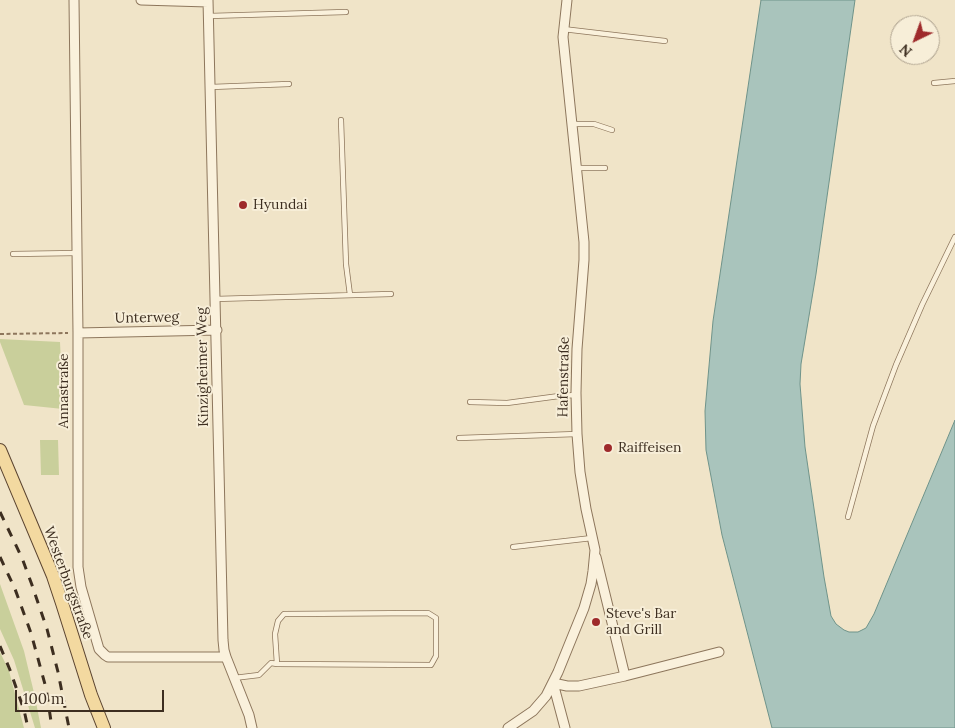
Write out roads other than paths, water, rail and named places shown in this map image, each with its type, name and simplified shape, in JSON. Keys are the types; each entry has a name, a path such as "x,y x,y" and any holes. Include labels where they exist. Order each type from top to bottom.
{"main road":[{"name":"Westerburgstraße","path":"0,450 53,576 91,695 104,725"}],"street":[{"name":"Annastraße","path":"74,0 78,332 78,567 81,586 101,652 108,657 226,657"},
{"path":"141,0 208,1"},
{"name":"Hafenstraße","path":"508,728 539,705 553,683 587,597 593,571 595,550 580,472 577,434 577,349 584,260 562,37 567,0"},
{"name":"Kinzigheimer Weg","path":"208,1 224,650 249,714 252,728"},
{"name":"Unterweg","path":"78,332 216,330"},
{"path":"595,550 625,676"},
{"path":"565,728 553,683 579,686 719,652"}],"lane":[{"path":"209,16 346,12"},
{"path":"564,29 665,41"},
{"path":"934,83 955,81"},
{"path":"211,87 289,84"},
{"path":"341,120 346,264 350,295"},
{"path":"571,124 594,124 612,130"},
{"path":"576,168 605,168"},
{"path":"848,517 873,426 896,365 922,305 955,237"},
{"path":"13,254 77,253"},
{"path":"215,299 391,294"},
{"path":"470,402 508,403 560,396 576,396"},
{"path":"459,438 577,434"},
{"path":"513,547 592,538"},
{"path":"234,678 259,675 271,663 277,664 430,665 436,656 436,618 428,613 284,614 278,621 275,634 277,664"}],"water":[{"path":"761,0 855,0 816,274 801,364 800,384 805,447 831,616 836,624 849,632 858,632 866,628 874,614 955,420 955,728 772,728 722,535 706,450 705,411 713,321"}],"railway":[{"path":"0,512 22,558 47,629 69,728"},
{"path":"0,557 15,589 31,633 46,688 52,728"},
{"path":"0,646 24,710 28,728"}],"place":[{"name":"Hyundai","path":"243,205"},
{"name":"Raiffeisen","path":"608,448"},
{"name":"Steve's Bar and Grill","path":"596,622"}]}
